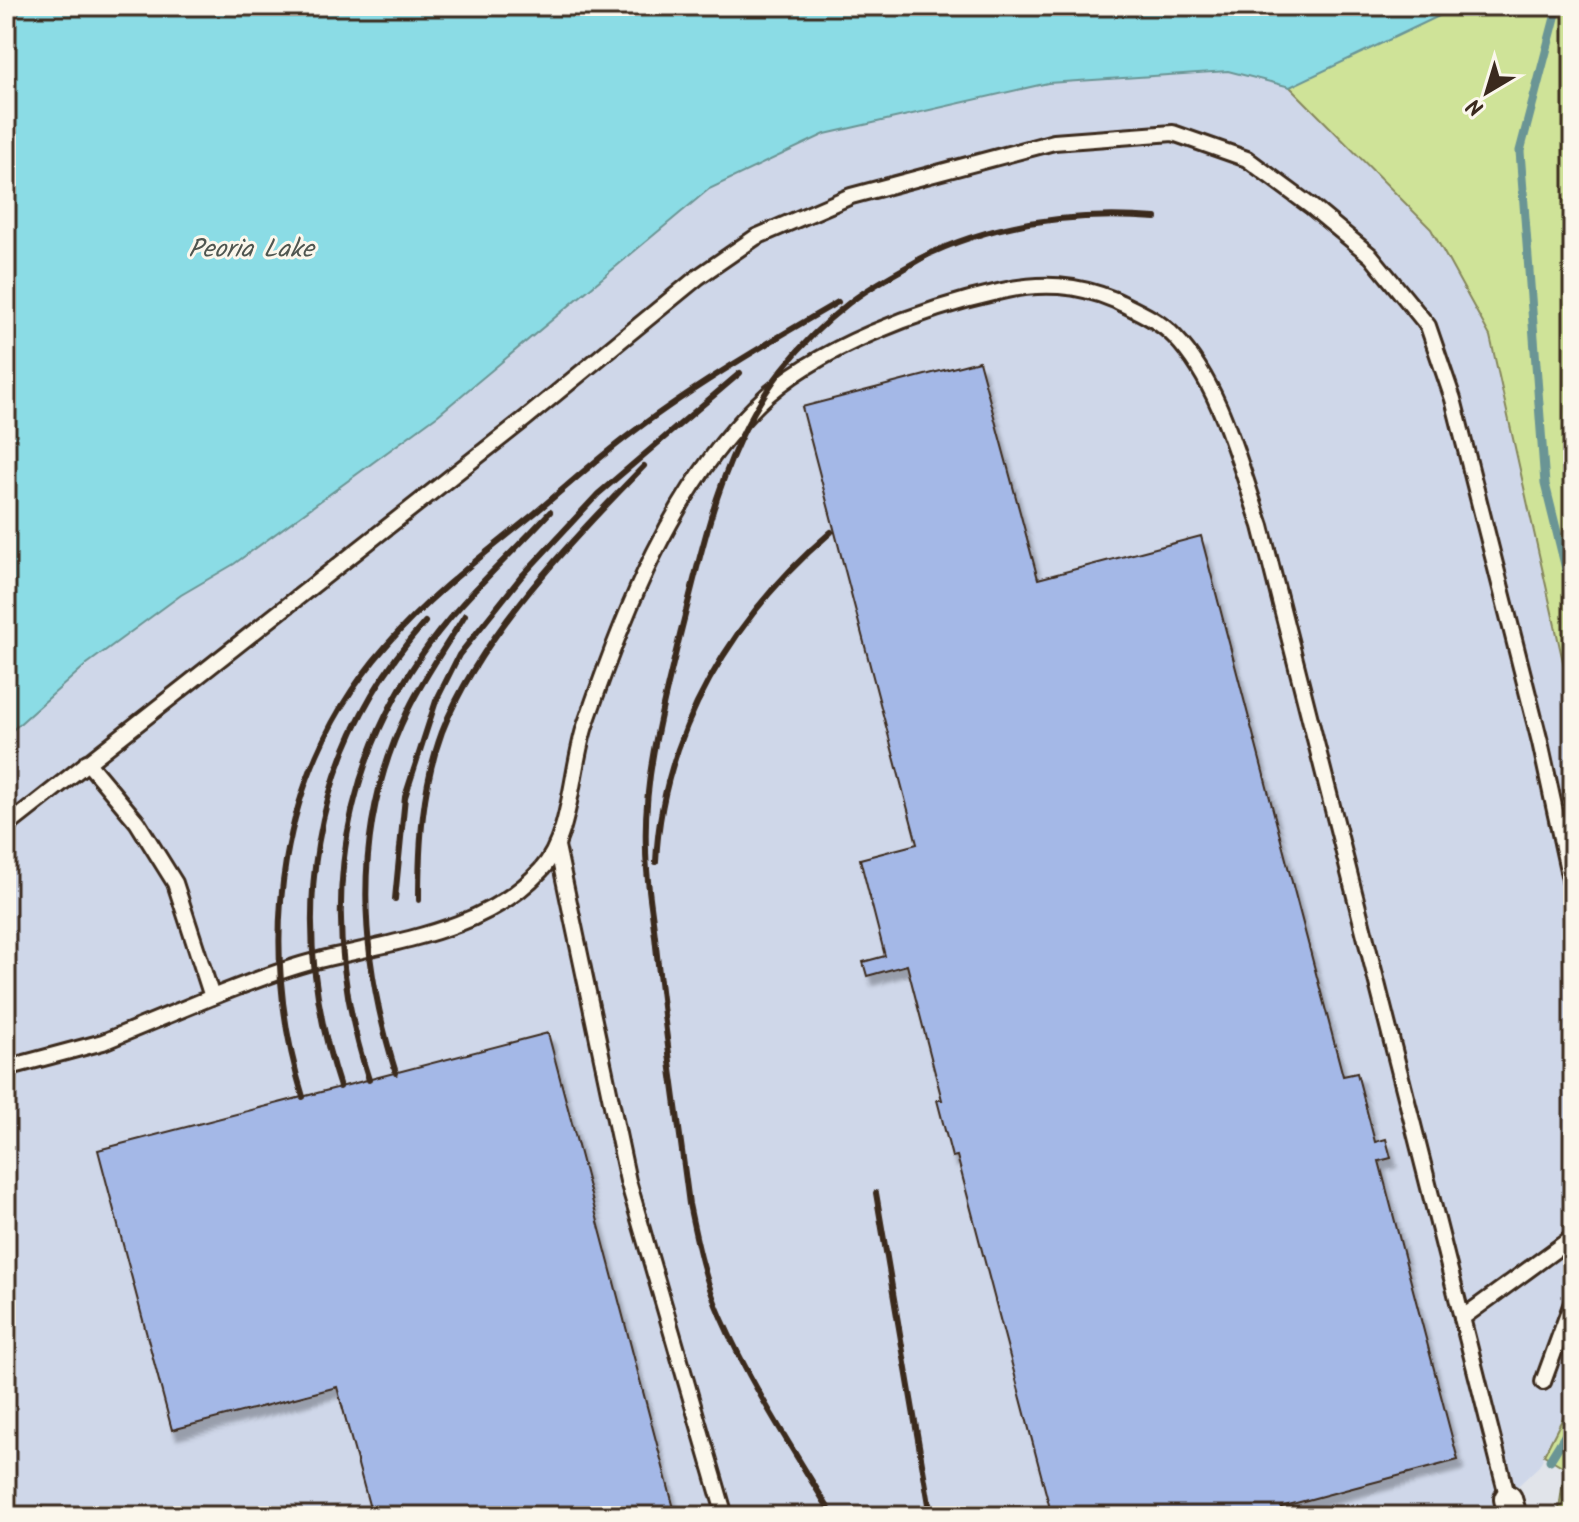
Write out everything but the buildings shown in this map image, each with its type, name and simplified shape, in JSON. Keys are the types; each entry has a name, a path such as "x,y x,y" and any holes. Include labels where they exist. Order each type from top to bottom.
{"lane":[{"path":"6,827 526,418 698,277 756,237 851,196 1054,142 1173,133 1247,159 1312,207 1371,256 1428,326 1457,414 1540,742 1573,893"},
{"path":"6,1068 103,1042 212,997 311,962 367,951 467,921 524,889 546,865 557,846 584,728 615,643 663,534 679,503 758,404 782,384 844,347 954,301 1055,283 1095,291 1138,310 1172,333 1190,355 1220,413 1261,526 1510,1507"},
{"path":"87,762 137,822 175,883 212,997"},
{"path":"557,846 628,1181 725,1516"},
{"path":"1462,1318 1573,1237"},
{"path":"1543,1382 1573,1300"}],"shaded area":[{"path":"1229,71 1290,87 1431,229 1490,336 1573,706 1573,1398 1539,1466 1486,1516 6,1516 6,736 87,664 181,595 234,564 709,189 825,134 1048,83"}],"green space":[{"path":"1372,6 1573,6 1573,706 1490,336 1431,229 1290,87"},
{"path":"1573,1398 1573,1516 1558,1516 1565,1468 1544,1455"}],"water":[{"name":"Peoria Lake","path":"6,6 1460,6 1290,87 1228,71 1048,83 825,134 709,189 438,415 234,564 181,595 87,664 6,736"}],"waterway":[{"path":"1558,6 1520,151 1545,484 1573,597"},
{"path":"1550,1460 1573,1423"}],"railway":[{"path":"919,259 976,236 1035,222 1125,216 1156,218"},
{"path":"833,1516 733,1343 715,1303 702,1262 689,1204 648,885 648,795 661,714 705,539 734,452 754,412 779,374 810,338 858,296 927,255"},
{"path":"303,1097 289,1039 281,979 280,920 286,861 299,803 320,747 349,695 386,646 420,610 608,451 708,380 838,302"},
{"path":"395,899 405,797 436,701 459,655 521,577 598,494 740,373"},
{"path":"419,900 421,836 430,773 442,732 459,696 479,660 530,590 644,466"},
{"path":"369,1080 354,1025 344,970 341,916 344,862 353,809 368,757 391,706 434,637 550,512"},
{"path":"656,862 661,814 672,767 688,722 709,679 764,600 831,532"},
{"path":"396,1073 383,1027 368,936 366,890 369,844 377,799 390,754 408,710 465,615"},
{"path":"340,1087 323,1026 314,964 312,903 318,843 332,784 355,727 386,673 425,622"},
{"path":"876,1193 931,1516"}]}
